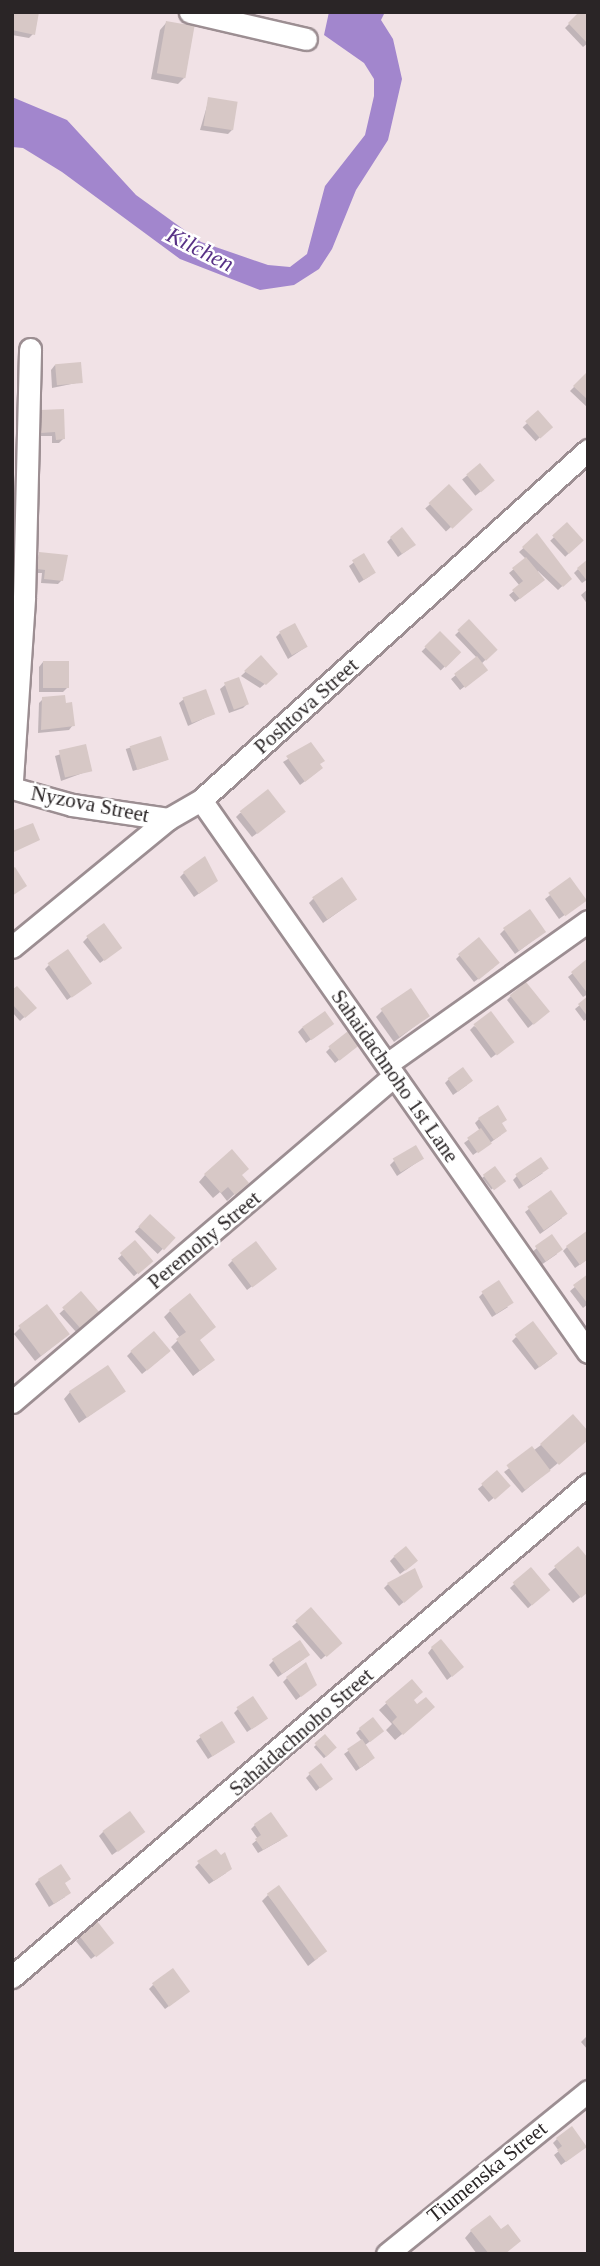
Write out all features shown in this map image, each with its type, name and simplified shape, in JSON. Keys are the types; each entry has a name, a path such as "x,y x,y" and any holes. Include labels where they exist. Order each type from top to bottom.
{"street":[{"path":"190,12 306,39"},
{"name":"Nyzova Street","path":"12,780 24,597 18,501 30,349"},
{"name":"Poshtova Street","path":"12,947 168,819 201,800 588,450"},
{"name":"Nyzova Street","path":"12,788 72,805 168,819"},
{"name":"Sahaidachnoho 1st Lane","path":"201,800 588,1352"},
{"name":"Peremohy Street","path":"12,1402 391,1070 588,921"},
{"name":"Sahaidachnoho Street","path":"12,1977 588,1484"},
{"name":"Tiumenska Street","path":"387,2254 588,2091"}],"water":[{"name":"Kilchen","path":"329,12 385,12 381,20 393,39 402,79 388,140 356,190 332,249 319,269 294,285 260,290 180,259 62,172 23,148 12,147 12,97 67,120 136,195 201,242 268,265 290,267 307,254 325,186 365,135 374,96 374,79 364,63 324,35"}],"building":[{"path":"12,12 39,12 35,35 12,30"},
{"path":"579,12 588,12 588,44 568,23"},
{"path":"166,21 195,26 185,78 157,73"},
{"path":"208,97 238,102 233,130 203,126"},
{"path":"81,362 83,383 57,385 55,364"},
{"path":"586,373 588,375 588,400 573,386"},
{"path":"64,409 65,439 56,440 55,432 41,433 40,410"},
{"path":"538,410 553,427 540,439 525,421"},
{"path":"480,463 495,481 481,492 466,475"},
{"path":"449,484 473,510 452,529 429,503"},
{"path":"567,522 584,541 569,554 552,535"},
{"path":"402,527 416,545 402,554 390,537"},
{"path":"537,533 572,579 563,587 522,547"},
{"path":"39,552 68,555 63,581 44,579 45,570 37,569"},
{"path":"364,553 376,573 364,580 352,560"},
{"path":"526,557 545,580 520,599 512,590 523,581 512,568"},
{"path":"588,559 588,582 577,568"},
{"path":"469,619 498,650 486,661 457,630"},
{"path":"295,623 308,647 292,655 279,631"},
{"path":"440,631 461,652 446,668 424,647"},
{"path":"261,655 278,674 266,685 244,671"},
{"path":"477,656 488,670 465,688 454,674"},
{"path":"43,661 69,661 69,688 43,688"},
{"path":"239,677 249,704 234,710 224,682"},
{"path":"206,689 215,714 192,723 183,698"},
{"path":"65,695 66,703 72,702 75,726 41,730 42,697"},
{"path":"161,736 169,760 137,770 130,746"},
{"path":"311,742 325,761 320,764 323,768 305,782 286,756"},
{"path":"86,744 92,771 65,778 59,750"},
{"path":"268,789 286,812 257,834 240,811"},
{"path":"33,823 40,840 14,852 12,831"},
{"path":"205,856 218,881 199,894 183,872"},
{"path":"15,867 27,886 12,896 12,869"},
{"path":"342,877 357,899 327,920 312,897"},
{"path":"570,877 587,900 565,916 548,893"},
{"path":"530,909 546,932 519,951 503,928"},
{"path":"104,923 122,948 104,961 86,936"},
{"path":"479,937 500,963 479,980 458,954"},
{"path":"68,949 92,983 72,998 48,963"},
{"path":"588,958 588,994 571,972"},
{"path":"526,982 550,1012 534,1025 510,995"},
{"path":"17,986 37,1008 25,1018 12,1004 12,990"},
{"path":"411,988 430,1016 399,1037 380,1009"},
{"path":"588,996 588,1017 578,1004"},
{"path":"325,1011 334,1024 311,1040 302,1027"},
{"path":"491,1011 514,1042 497,1055 473,1024"},
{"path":"352,1028 363,1042 339,1061 328,1046"},
{"path":"463,1067 473,1081 458,1092 448,1078"},
{"path":"498,1105 507,1120 502,1123 507,1131 494,1140 478,1118"},
{"path":"481,1128 492,1144 478,1153 467,1138"},
{"path":"416,1145 424,1159 401,1172 393,1158"},
{"path":"232,1149 249,1169 242,1175 249,1183 235,1195 228,1187 221,1193 204,1174"},
{"path":"541,1157 549,1169 523,1186 515,1174"},
{"path":"495,1166 506,1181 494,1190 483,1175"},
{"path":"551,1190 568,1214 544,1230 527,1207"},
{"path":"150,1214 176,1238 164,1250 138,1226"},
{"path":"588,1230 588,1259 580,1265 566,1246"},
{"path":"552,1234 563,1250 546,1262 535,1246"},
{"path":"135,1240 153,1261 138,1274 120,1253"},
{"path":"256,1241 277,1269 252,1288 231,1260"},
{"path":"588,1274 588,1304 573,1285"},
{"path":"499,1280 514,1303 496,1314 481,1291"},
{"path":"81,1291 102,1315 83,1332 62,1307"},
{"path":"190,1293 216,1327 200,1340 215,1360 200,1371 176,1339 186,1332 169,1310"},
{"path":"47,1304 70,1334 41,1356 18,1326"},
{"path":"533,1321 558,1354 539,1368 515,1335"},
{"path":"154,1331 171,1351 147,1371 130,1351"},
{"path":"108,1365 126,1392 87,1418 69,1391"},
{"path":"573,1414 588,1431 588,1440 559,1465 540,1444"},
{"path":"532,1446 551,1471 525,1490 506,1465"},
{"path":"497,1470 511,1486 495,1500 481,1484"},
{"path":"406,1546 418,1561 406,1571 394,1556"},
{"path":"578,1546 588,1558 588,1592 581,1598 554,1566"},
{"path":"531,1567 550,1590 532,1605 513,1582"},
{"path":"415,1568 423,1587 404,1603 387,1583"},
{"path":"311,1607 342,1643 327,1657 295,1621"},
{"path":"441,1639 464,1667 452,1677 431,1647"},
{"path":"300,1640 310,1655 282,1674 272,1659"},
{"path":"306,1662 317,1685 301,1697 286,1677"},
{"path":"412,1679 423,1692 414,1700 417,1704 426,1697 435,1707 403,1735 392,1722 397,1717 385,1702"},
{"path":"253,1696 268,1718 252,1730 236,1707"},
{"path":"373,1717 384,1731 370,1742 359,1728"},
{"path":"222,1721 235,1742 212,1757 199,1735"},
{"path":"325,1734 337,1748 326,1757 314,1743"},
{"path":"362,1739 375,1758 360,1768 347,1749"},
{"path":"321,1763 333,1779 320,1789 308,1773"},
{"path":"130,1811 145,1832 118,1852 102,1831"},
{"path":"271,1812 288,1836 263,1850 255,1839 261,1835 254,1824"},
{"path":"216,1849 221,1855 225,1852 232,1869 214,1881 197,1861"},
{"path":"61,1864 71,1879 65,1883 71,1893 54,1904 38,1879"},
{"path":"279,1885 327,1951 315,1960 267,1894"},
{"path":"97,1921 114,1943 96,1957 79,1935"},
{"path":"173,1968 190,1991 169,2007 152,1983"},
{"path":"572,2126 587,2147 566,2162 557,2150 562,2146 556,2138"},
{"path":"490,2215 501,2229 508,2224 521,2241 505,2254 489,2254 470,2230"}]}
